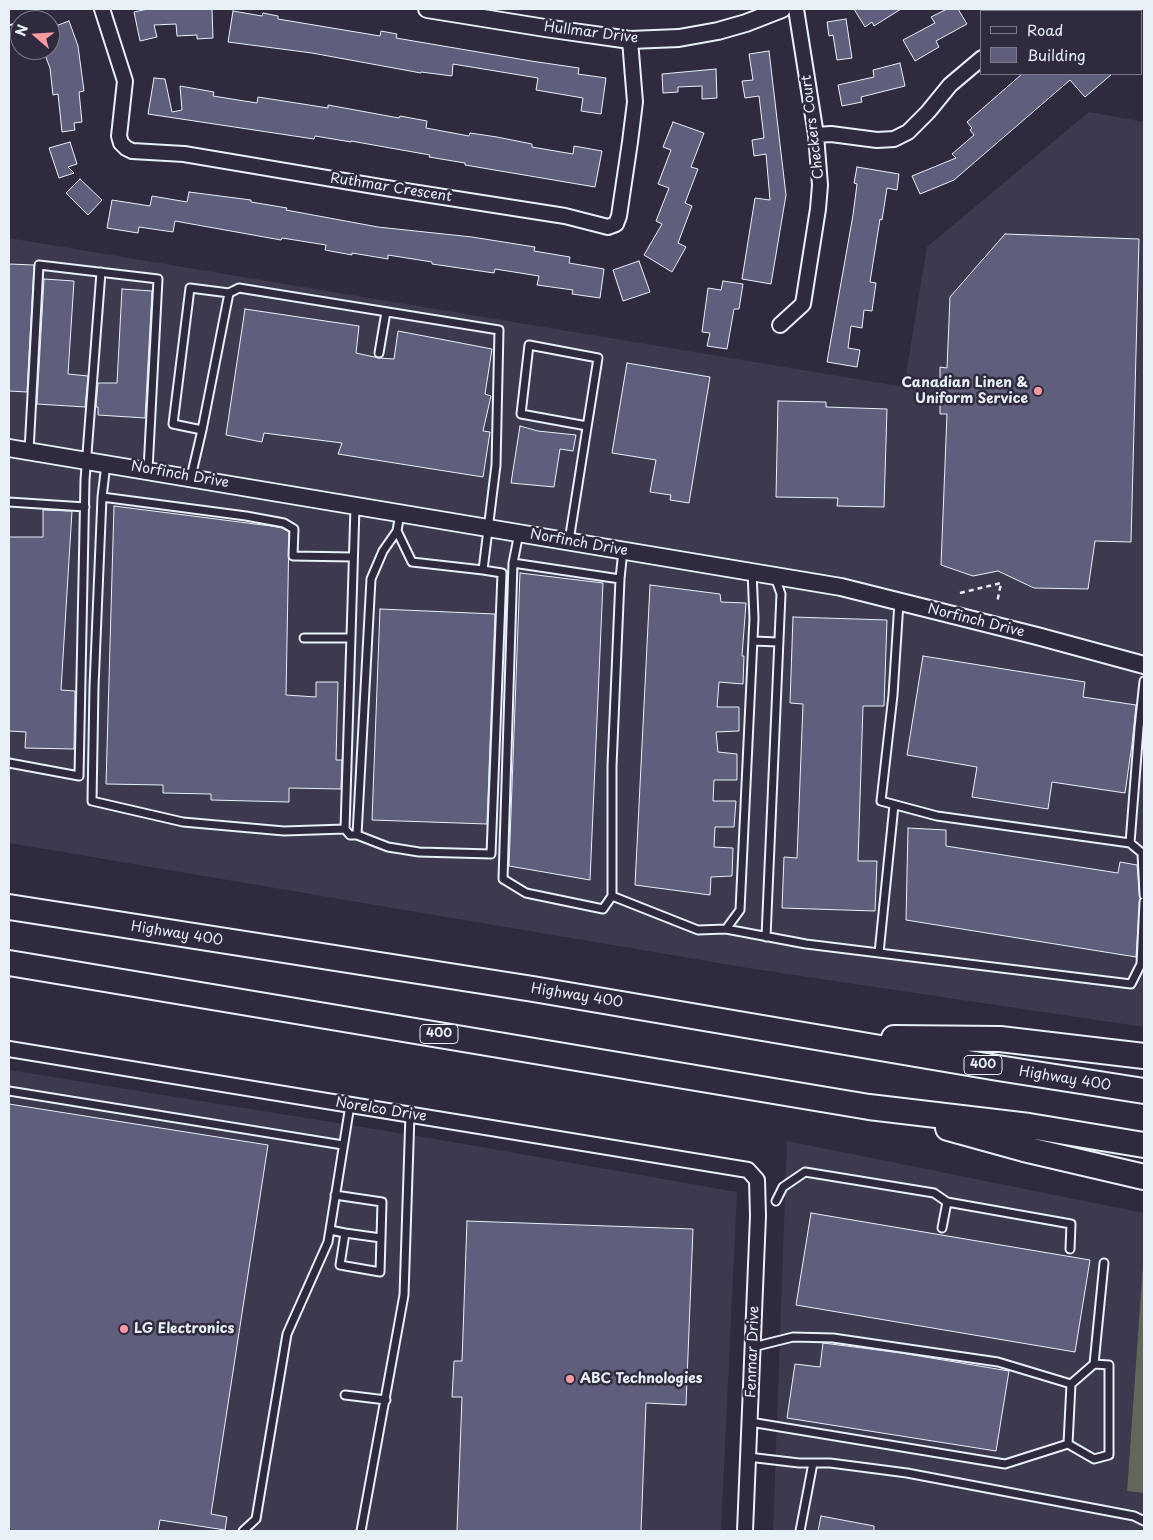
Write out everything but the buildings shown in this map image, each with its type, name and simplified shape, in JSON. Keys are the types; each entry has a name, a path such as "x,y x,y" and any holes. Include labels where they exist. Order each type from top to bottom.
{"highway":[{"name":"Highway 400","path":"9,907 533,989 1144,1091"},
{"name":"400","path":"9,963 869,1107 1029,1126 1144,1145"},
{"path":"823,1037 1000,1039 1144,1056"},
{"path":"869,1107 1024,1149 1144,1177"}],"street":[{"path":"9,16 27,9"},
{"name":"Ruthmar Crescent","path":"102,9 124,81 119,136 121,143 132,151 184,154 565,216 608,226 616,224 619,216 635,102 630,40"},
{"name":"Hullmar Drive","path":"427,9 630,40 679,38 718,31 746,23 782,9"},
{"name":"Checkers Court","path":"780,325 802,304 818,209 820,185 816,135 796,9"},
{"path":"816,135 831,134 877,140 894,138 908,132 928,112 950,85 980,60"},
{"name":"Norfinch Drive","path":"9,448 841,587 1144,665"},
{"name":"Norelco Drive","path":"9,1049 748,1170 753,1174"},
{"name":"Fenmar Drive","path":"745,1531 758,1216 757,1180 753,1174"}],"lane":[{"path":"29,451 39,265 158,279 148,470"},
{"path":"9,763 79,776 86,460 101,272"},
{"path":"202,430 174,424 190,288 229,293 239,288 499,330 496,465 483,570"},
{"path":"191,477 229,293"},
{"path":"379,353 386,312"},
{"path":"569,541 598,358 528,345 521,414 587,426"},
{"path":"106,463 102,497 94,688 92,801 183,822 284,831 344,829 350,835 357,835 388,847 419,852 491,854 502,572"},
{"path":"102,497 246,516 284,524 294,529 293,556 353,557"},
{"path":"9,502 84,506"},
{"path":"344,829 355,505"},
{"path":"357,835 371,579 383,551 397,531 400,513"},
{"path":"397,531 412,562 513,573"},
{"path":"519,533 513,563 503,879 526,893 603,910 612,896 612,766 620,579 623,550"},
{"path":"513,563 620,579"},
{"path":"726,930 740,910 753,641 752,572"},
{"path":"766,937 781,594 775,576"},
{"path":"899,602 893,695 881,801 937,816 1130,843 1142,853 1144,895"},
{"path":"304,638 351,638"},
{"path":"753,641 778,642"},
{"path":"1130,843 1144,680"},
{"path":"879,953 894,805"},
{"path":"612,896 698,930 726,930 806,944 1130,984 1142,964 1144,902"},
{"path":"9,1091 343,1145"},
{"path":"244,1531 256,1519 287,1334 328,1242 350,1105"},
{"path":"361,1531 404,1295 410,1114"},
{"path":"776,1201 783,1187 805,1172 934,1193 947,1202 1072,1224 1070,1249"},
{"path":"335,1196 382,1202 380,1272 340,1265 345,1233"},
{"path":"942,1228 947,1202"},
{"path":"330,1230 381,1238"},
{"path":"1068,1444 1071,1384 1094,1364 1104,1262"},
{"path":"753,1346 794,1337 833,1338 998,1362 1071,1384"},
{"path":"750,1422 1005,1464 1068,1444 1094,1459 1109,1455 1109,1366 1094,1364"},
{"path":"346,1395 386,1400"},
{"path":"748,1457 830,1463 917,1475 1134,1516 1144,1521"},
{"path":"800,1531 813,1463"}],"path":[{"path":"960,593 1001,583 997,603"}],"shaded area":[{"path":"1089,112 1144,122 1144,1027 754,969 9,843 9,238 904,387 927,247"},
{"path":"9,1070 430,1138 737,1192 721,1531 9,1531"},
{"path":"787,1141 1144,1213 1144,1249 1127,1490 1144,1493 1144,1531 773,1531"}],"green space":[{"path":"1144,1249 1144,1493 1127,1491"}],"place":[{"name":"Canadian Linen & Uniform Service","path":"1038,391"},
{"name":"LG Electronics","path":"124,1329"},
{"name":"ABC Technologies","path":"570,1379"}]}
